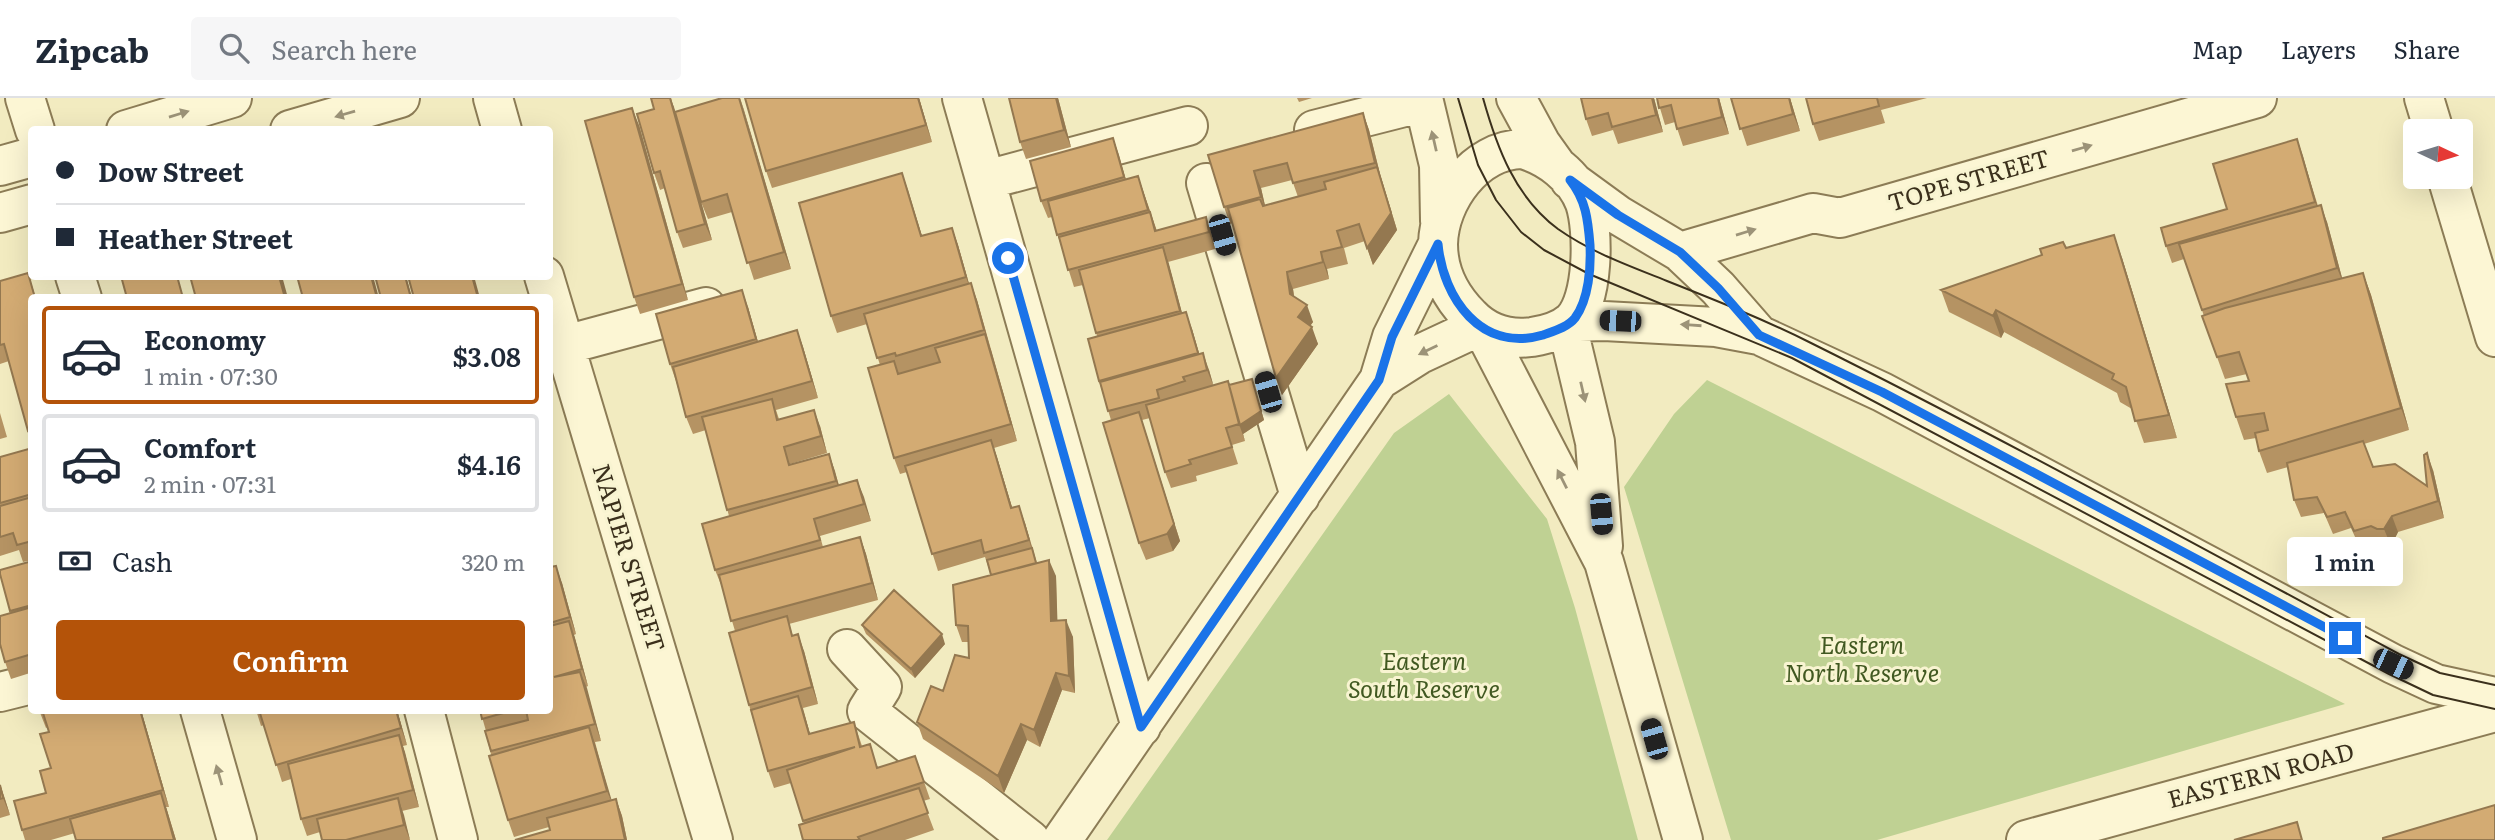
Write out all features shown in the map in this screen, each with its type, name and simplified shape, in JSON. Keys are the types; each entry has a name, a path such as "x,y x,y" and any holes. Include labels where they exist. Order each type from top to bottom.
{"street":[{"path":"25,98 34,126"},
{"path":"139,126 232,98"},
{"path":"304,126 400,98"},
{"path":"493,98 501,126"},
{"path":"962,98 1141,727"},
{"path":"1516,98 1541,144 1585,204 1590,248 1585,293 1578,312 1569,324 1595,442 1604,562 1683,840"},
{"name":"TOPE STREET","path":"1680,252 1813,212 1840,218 2257,98"},
{"path":"2424,98 2430,119"},
{"path":"1278,139 1423,100 1439,164 1439,239 1443,272 1449,288 1465,311 1481,327 1604,562"},
{"path":"986,180 1188,126"},
{"path":"1062,840 1379,380 1392,337 1439,239 1443,219 1458,187 1473,170 1503,152 1522,149 1540,155 1618,215 1680,252 1718,288 1759,335"},
{"path":"0,166 28,158"},
{"path":"1206,183 1300,496"},
{"path":"2451,189 2495,337"},
{"path":"0,213 28,205"},
{"path":"556,347 715,305"},
{"path":"1379,380 1420,354 1481,327 1504,336 1521,338 1540,336 1569,324 1604,321 1716,327 1759,335 1882,392 2393,664 2436,684 2495,698"},
{"name":"NAPIER STREET","path":"553,329 556,347 713,840"},
{"path":"847,649 882,687 867,710 1030,840"},
{"path":"0,692 28,685"},
{"name":"EASTERN ROAD","path":"2026,840 2495,712"},
{"path":"201,714 237,840"},
{"path":"425,714 458,840"}],"green space":[{"name":"Eastern North Reserve","path":"1707,380 2345,704 1877,840 1731,840 1624,487 1674,414"},
{"name":"Eastern South Reserve","path":"1449,394 1547,519 1575,608 1638,840 1107,840 1394,433"}],"building":[{"path":"651,98 670,98 705,224 677,232 660,171 654,173 637,114 654,109"},
{"path":"722,98 739,98 784,252 747,263 727,194 701,202 675,112"},
{"path":"745,98 918,98 926,125 766,171"},
{"path":"1009,98 1056,98 1064,130 1020,142"},
{"path":"1581,98 1652,98 1656,115 1612,127 1608,113 1586,119"},
{"path":"1657,98 1718,98 1722,117 1677,129 1671,105 1659,108"},
{"path":"1731,98 1789,98 1793,114 1740,129"},
{"path":"1806,98 1877,98 1879,106 1813,124"},
{"path":"632,108 682,284 634,297 585,121"},
{"path":"1363,113 1375,163 1293,183 1287,163 1254,171 1261,197 1224,207 1208,155"},
{"path":"1113,138 1124,177 1041,201 1030,161"},
{"path":"2297,139 2315,202 2166,246 2161,228 2227,209 2213,164"},
{"path":"1377,167 1391,213 1367,248 1359,224 1337,231 1342,247 1321,252 1323,262 1287,272 1290,294 1307,305 1298,317 1312,327 1276,378 1228,208 1260,199 1263,206 1326,189 1324,182"},
{"path":"902,173 921,236 952,228 966,277 831,316 799,203"},
{"path":"1138,176 1148,210 1057,235 1048,201"},
{"path":"2321,205 2337,268 2202,310 2179,244"},
{"path":"1150,212 1155,231 1206,217 1209,232 1068,270 1059,237"},
{"path":"2114,235 2169,415 2135,421 2126,387 2112,379 2114,374 1996,310 1993,316 1941,290 2042,255 2040,249 2063,242 2066,248"},
{"path":"1163,247 1180,311 1096,333 1079,270"},
{"path":"28,273 34,294 28,294 28,431 4,344 0,345 0,281"},
{"path":"2363,273 2401,408 2259,451 2255,433 2268,430 2264,413 2236,417 2226,384 2249,381 2239,352 2217,357 2202,316"},
{"path":"122,280 178,280 182,294 126,294"},
{"path":"191,280 280,280 284,294 195,294"},
{"path":"298,280 372,280 376,294 302,294"},
{"path":"376,280 406,280 410,294 380,294"},
{"path":"409,280 473,280 477,294 413,294"},
{"path":"971,283 984,330 896,356 895,353 877,358 864,314"},
{"path":"742,290 756,339 670,364 656,314"},
{"path":"1186,312 1198,353 1099,381 1088,339"},
{"path":"797,330 812,381 686,417 673,367"},
{"path":"985,334 1011,424 894,458 868,368 894,361 898,374 940,362 935,348"},
{"path":"1203,353 1207,370 1183,377 1185,381 1157,390 1159,398 1108,411 1100,382"},
{"path":"1252,379 1261,411 1240,425 1229,385"},
{"path":"1228,381 1239,424 1226,428 1232,447 1189,460 1191,464 1165,472 1146,405"},
{"path":"772,399 777,420 814,410 821,436 784,447 789,465 829,454 836,481 727,510 702,417"},
{"path":"1139,412 1174,524 1167,534 1139,543 1103,423"},
{"path":"991,440 1011,508 1019,506 1029,540 984,553 981,540 932,554 905,466"},
{"path":"2363,441 2373,467 2395,464 2427,486 2424,455 2427,453 2438,501 2392,516 2384,529 2371,526 2354,531 2345,512 2327,517 2317,497 2294,500 2287,463"},
{"path":"28,449 28,495 0,503 0,457"},
{"path":"857,480 864,504 814,519 820,540 715,570 702,524"},
{"path":"28,498 28,542 17,545 13,533 0,537 0,506"},
{"path":"860,537 872,583 731,621 719,575"},
{"path":"1032,548 1036,563 991,575 987,560"},
{"path":"1049,560 1051,621 1066,620 1069,676 1056,673 1034,730 1021,724 998,776 917,722 931,686 943,691 955,655 969,658 968,626 956,625 953,585"},
{"path":"28,562 28,606 10,611 0,570"},
{"path":"553,566 556,566 570,617 553,622"},
{"path":"894,590 942,634 911,669 862,625"},
{"path":"28,608 28,655 5,662 0,644 0,616"},
{"path":"787,616 792,636 798,634 812,687 749,705 729,633"},
{"path":"569,621 582,669 554,677 580,672 595,724 491,751 485,731 528,720 527,714 553,714 553,625"},
{"path":"798,696 809,734 854,722 860,747 870,744 877,768 915,756 924,782 803,821 787,770 855,747 768,771 751,710"},
{"path":"43,714 141,714 163,790 22,830 14,801 46,793 40,771 51,768 40,734 49,732"},
{"path":"260,714 397,714 401,728 276,765"},
{"path":"481,714 500,714 482,719"},
{"path":"589,727 607,791 508,820 489,756"},
{"path":"399,735 413,790 301,819 288,764"},
{"path":"919,788 928,813 858,837 860,840 803,840 799,825"},
{"path":"161,793 174,840 76,840 70,819"},
{"path":"398,798 404,825 346,840 322,840 317,819"},
{"path":"616,799 625,840 515,840 550,830 547,818"},
{"path":"2495,805 2495,840 2383,840 2383,838"},
{"path":"2297,822 2302,840 2234,840"}],"tram line":[{"path":"1458,98 1478,165 1496,200 1521,232 1544,250 1589,274 1792,358 2389,674 2433,695 2495,709"},
{"path":"1483,98 1502,153 1519,187 1543,216 1571,238 1611,258 1739,310 1809,342 2031,457 2399,654 2440,673 2495,685"}],"route":[{"path":"1008,258 1141,727 1379,380 1392,337 1438,244 1445,281 1454,298 1480,326 1493,333 1521,338 1540,336 1567,325 1574,319 1588,283 1590,248 1585,204 1570,180 1618,215 1680,252 1718,288 1759,335 1882,392 2345,638"}]}
